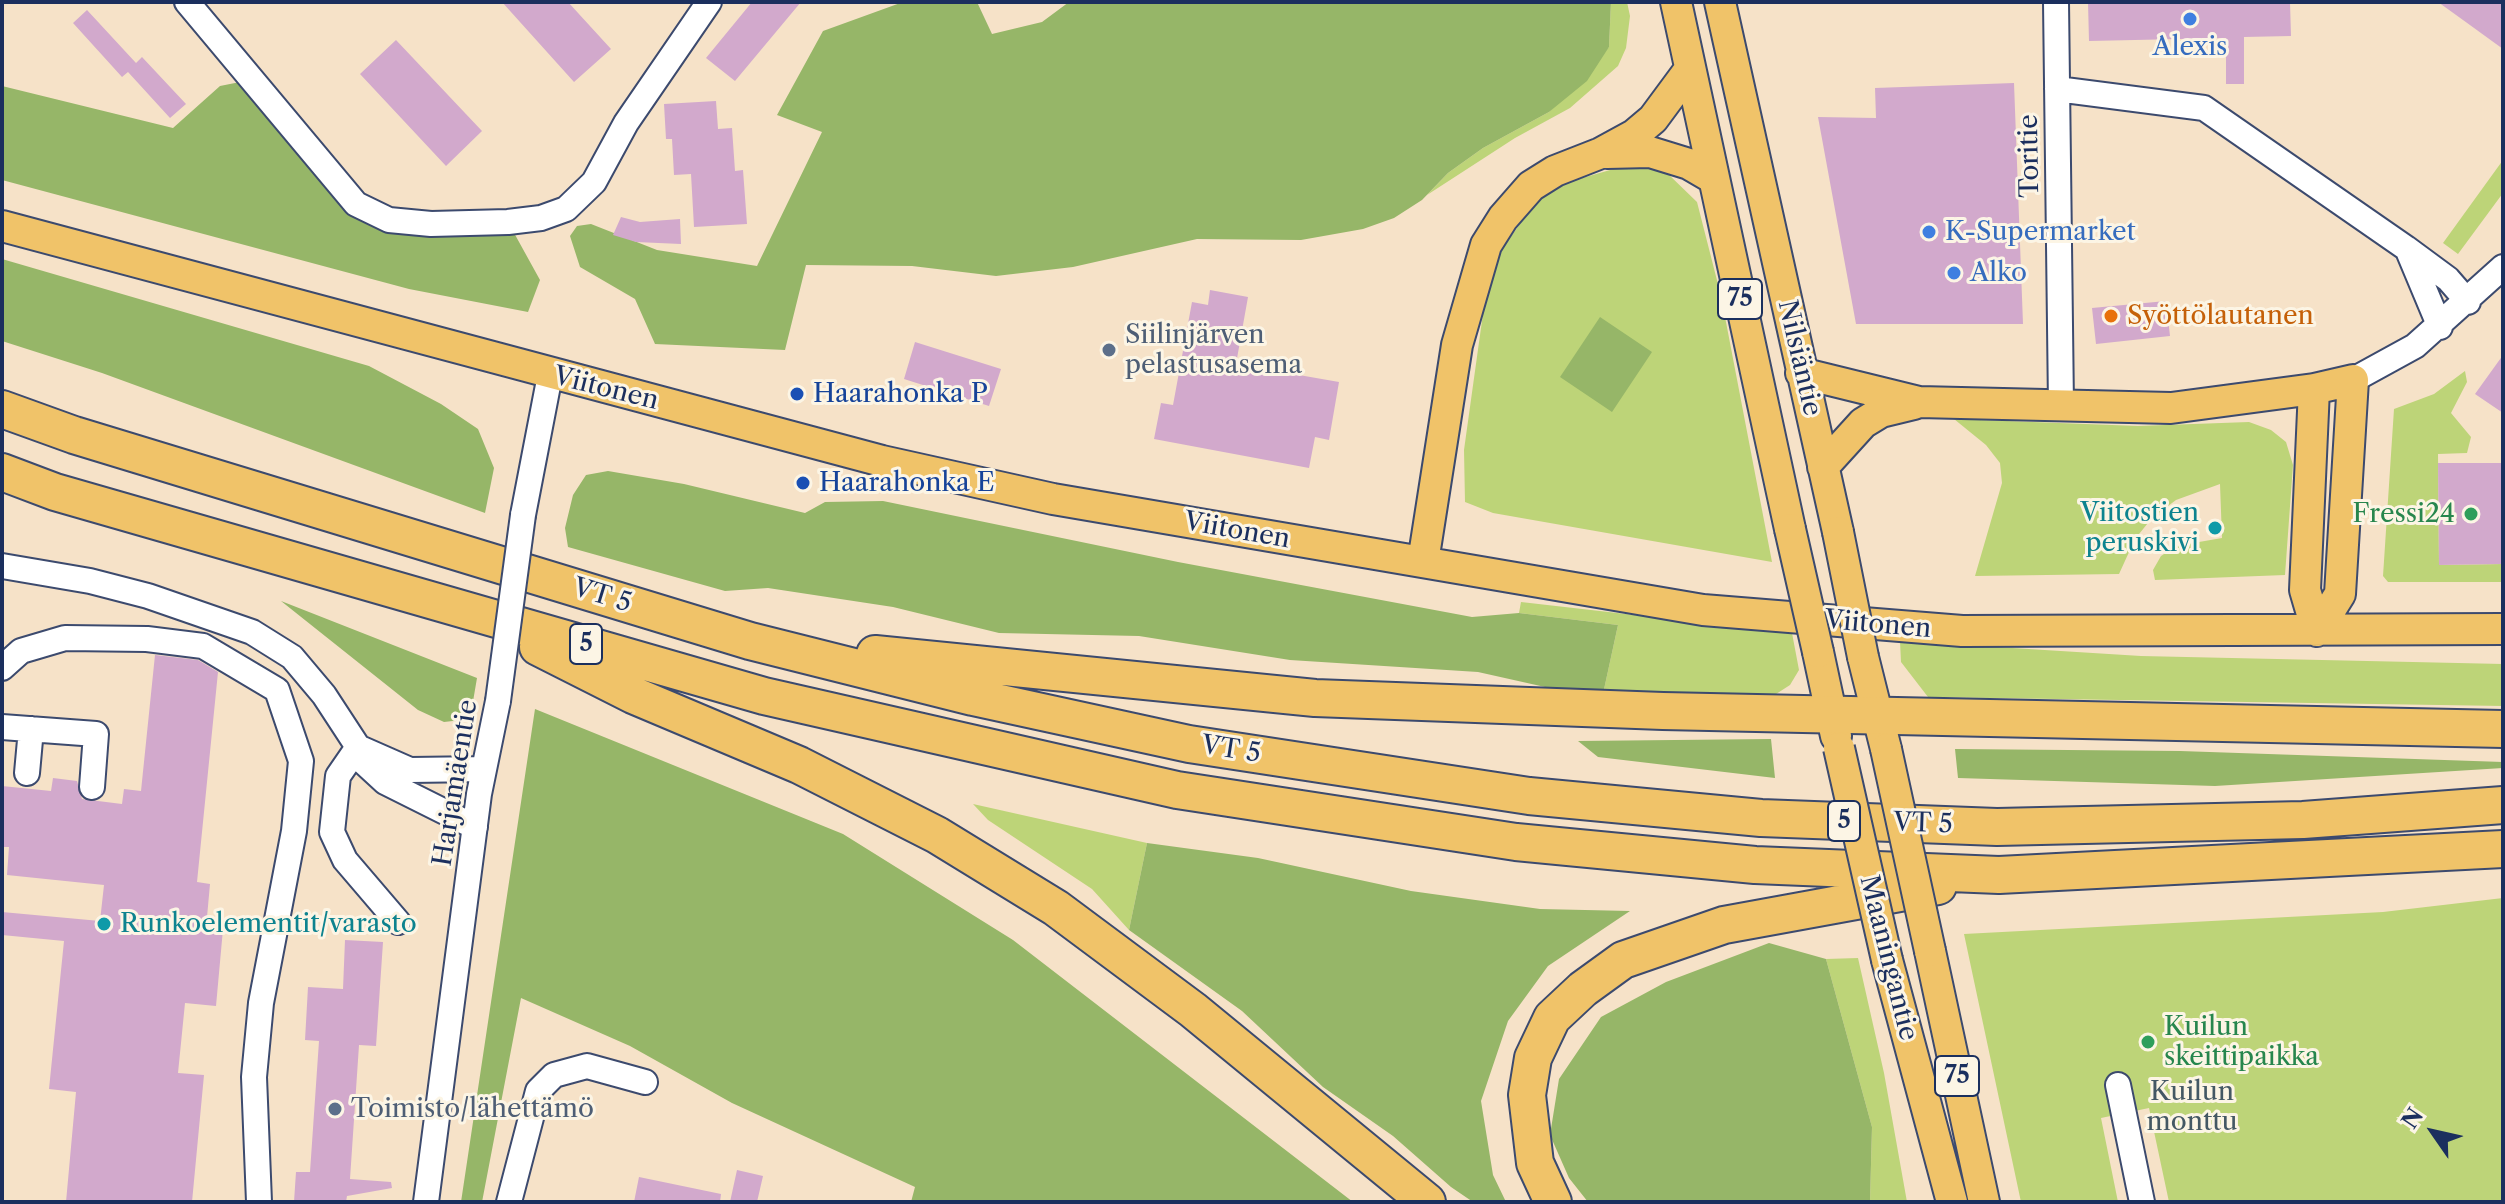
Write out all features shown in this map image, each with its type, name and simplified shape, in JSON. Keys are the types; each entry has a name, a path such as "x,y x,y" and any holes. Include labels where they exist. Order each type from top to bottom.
{"highway":[{"name":"VT 5","path":"2,409 74,435 750,641 973,697 1189,744 1529,796 1761,818 1997,827 2303,820 2503,805"},
{"name":"VT 5","path":"2,472 55,492 764,696 1177,790 1516,842 1755,865 1999,875 2503,849"},
{"path":"462,608 633,695 799,765 937,835 1030,892 1193,1010 1427,1202"},
{"path":"750,641 1315,698 1663,711 2503,729"},
{"path":"1553,1202 1535,1163 1527,1095 1533,1058 1552,1018 1623,960 1724,925 1999,875"}],"main road":[{"name":"Nilsiäntie","path":"1676,2 1830,713"},
{"name":"Nilsiäntie","path":"1720,2 1876,715"},
{"path":"1423,562 1457,345 1486,245 1503,218 1531,186 1555,171 1601,153 1653,119 1690,69"},
{"path":"1601,153 1650,152 1689,164 1713,178"},
{"name":"Viitonen","path":"2,226 348,316 550,375 882,461 1053,499 1703,610 1962,631 2503,629"},
{"path":"1801,373 1919,402 2171,408 2314,389 2353,380 2340,594 2317,631"},
{"path":"2314,389 2305,590 2317,631"},
{"path":"1823,467 1863,423 1881,412 1919,402"},
{"name":"Maaningantie","path":"1830,713 1887,960 1952,1202"},
{"name":"Maaningantie","path":"1876,715 1886,749 1984,1202"}],"street":[{"path":"187,2 356,204 389,220 431,224 508,222 541,218 566,209 594,182 626,123 709,2"},
{"name":"Toritie","path":"2056,2 2061,406"},
{"path":"2057,89 2204,108 2406,248 2448,279 2468,302"},
{"path":"2406,248 2440,327"},
{"path":"2353,380 2372,373 2440,327 2502,271"},
{"name":"Harjamäentie","path":"426,1202 475,827 498,701 523,515 550,375"},
{"path":"2,566 90,581 148,596 252,632 292,657 324,695 358,747 360,759 385,782 475,827"},
{"path":"2,668 21,651 65,638 147,639 203,646 277,690 301,761 288,886 261,1003 254,1077 254,1145 259,1202"},
{"path":"2,727 96,734 92,787"},
{"path":"27,773 31,729"},
{"path":"358,747 410,770 484,769"},
{"path":"358,747 338,776 332,832 345,860 398,922"},
{"path":"509,1202 538,1091 554,1075 587,1066 645,1082"},
{"path":"2118,1085 2142,1202"}],"green space":[{"path":"903,2 977,2 992,34 1042,22 1069,2 1611,2 1609,47 1587,81 1549,112 1483,148 1448,173 1422,200 1394,218 1363,229 1301,240 1197,239 1073,267 996,276 912,266 806,265 785,350 655,344 635,299 580,267 570,236 577,226 591,224 657,250 757,266 822,132 777,115 823,31"},
{"path":"1611,2 1627,2 1630,16 1626,48 1618,66 1570,108 1515,138 1427,195 1448,173 1483,148 1549,112 1609,47"},
{"path":"250,80 356,204 508,222 540,280 528,312 409,289 2,180 2,86 173,128 220,86"},
{"path":"2503,160 2503,193 2458,254 2443,243"},
{"path":"1624,166 1665,171 1697,202 1721,296 1772,562 1493,513 1465,502 1464,450 1486,292 1500,252 1534,204 1565,183"},
{"path":"2,259 369,366 441,404 478,429 494,468 485,513 102,373 2,341"},
{"path":"1600,317 1652,352 1612,412 1560,377"},
{"path":"2465,371 2467,382 2451,413 2471,437 2467,453 2438,454 2439,565 2503,564 2503,582 2388,582 2383,576 2394,409 2434,394"},
{"path":"1954,419 2138,426 2249,422 2271,430 2286,442 2293,465 2285,575 2155,580 2153,570 2161,556 2176,546 2222,538 2220,484 2176,500 2152,518 2135,539 2119,574 1975,576 2002,483 2000,463 1986,445"},
{"path":"608,471 684,484 805,513 825,502 883,501 1178,562 1472,617 1519,613 1618,625 1603,694 1554,689 1478,672 1290,660 1139,636 999,633 893,607 768,588 725,591 568,547 565,528 573,495 586,475"},
{"path":"281,601 477,678 470,719 444,722 418,710"},
{"path":"1521,602 1792,633 1799,670 1790,685 1773,696 1603,694 1618,625 1519,613"},
{"path":"1900,641 2141,656 2503,664 2503,706 1928,697 1901,662"},
{"path":"535,709 843,834 1013,940 1353,1202 911,1202 915,1187 732,1103 630,1046 521,998 482,1202 461,1202"},
{"path":"1771,739 1775,778 1598,757 1578,741"},
{"path":"1955,749 2180,751 2503,762 2503,768 2215,786 1958,778"},
{"path":"973,804 1147,843 1129,930 1092,889 988,820"},
{"path":"1147,843 1258,858 1411,891 1540,909 1630,911 1548,966 1508,1021 1481,1101 1493,1175 1506,1202 1473,1202 1451,1187 1393,1136 1323,1087 1242,1011 1129,930"},
{"name":"Kuilun monttu","path":"2503,898 2503,1202 2169,1202 2149,1108 2101,1118 2118,1202 2021,1202 1964,934 2383,912"},
{"path":"1769,943 1826,959 1872,1127 1870,1202 1588,1202 1569,1178 1550,1135 1559,1079 1601,1017 1666,982"},
{"path":"1858,958 1884,1073 1907,1202 1870,1202 1872,1127 1826,959"}],"building":[{"path":"502,2 568,2 611,49 574,82"},
{"path":"752,2 801,2 735,81 706,58"},
{"name":"Alexis","path":"2088,2 2290,2 2291,36 2244,37 2244,84 2226,84 2226,38 2089,41"},
{"path":"2438,2 2503,2 2503,49 2463,20"},
{"path":"87,10 136,63 142,57 186,104 170,118 128,72 122,77 73,23"},
{"path":"396,40 482,131 446,166 360,74"},
{"name":"K-Supermarket","path":"2014,83 2023,324 1856,324 1818,117 1876,118 1875,88"},
{"path":"716,101 718,129 732,128 735,171 743,170 747,224 694,227 691,174 674,175 672,139 666,139 664,104"},
{"path":"621,217 640,222 680,219 681,244 636,242 613,235"},
{"path":"1210,290 1248,297 1236,364 1339,382 1329,440 1315,437 1309,468 1154,439 1161,403 1173,405 1192,302 1208,305"},
{"path":"2166,301 2170,336 2096,344 2092,308"},
{"path":"915,342 1001,369 989,406 904,379"},
{"path":"2503,355 2503,413 2475,394"},
{"name":"Fressi24","path":"2438,463 2503,463 2503,564 2439,565"},
{"name":"Runkoelementit/varasto","path":"155,655 198,660 218,672 197,882 210,884 206,928 223,929 216,1006 185,1003 178,1073 204,1075 192,1202 66,1202 76,1092 49,1089 64,941 2,935 2,912 100,921 104,885 7,875 9,847 2,847 2,786 51,791 53,778 77,781 82,799 122,804 124,789 141,791"},
{"name":"Toimisto/lähettämö","path":"345,940 383,942 376,1046 359,1045 350,1179 391,1182 392,1188 347,1196 346,1202 294,1202 296,1172 310,1172 319,1041 305,1040 308,987 343,989"},
{"path":"737,1170 763,1176 757,1202 730,1202"},
{"path":"639,1177 721,1194 720,1202 634,1202"}],"place":[{"name":"Alexis","path":"2190,19"},
{"name":"K-Supermarket","path":"1929,232"},
{"name":"Alko","path":"1954,273"},
{"name":"Syöttölautanen","path":"2111,316"},
{"name":"Siilinjärven pelastusasema","path":"1109,350"},
{"name":"Haarahonka P","path":"797,394"},
{"name":"Haarahonka E","path":"803,483"},
{"name":"Fressi24","path":"2471,514"},
{"name":"Viitostien peruskivi","path":"2215,528"},
{"name":"Runkoelementit/varasto","path":"104,924"},
{"name":"Kuilun skeittipaikka","path":"2148,1042"},
{"name":"Toimisto/lähettämö","path":"335,1109"}]}
